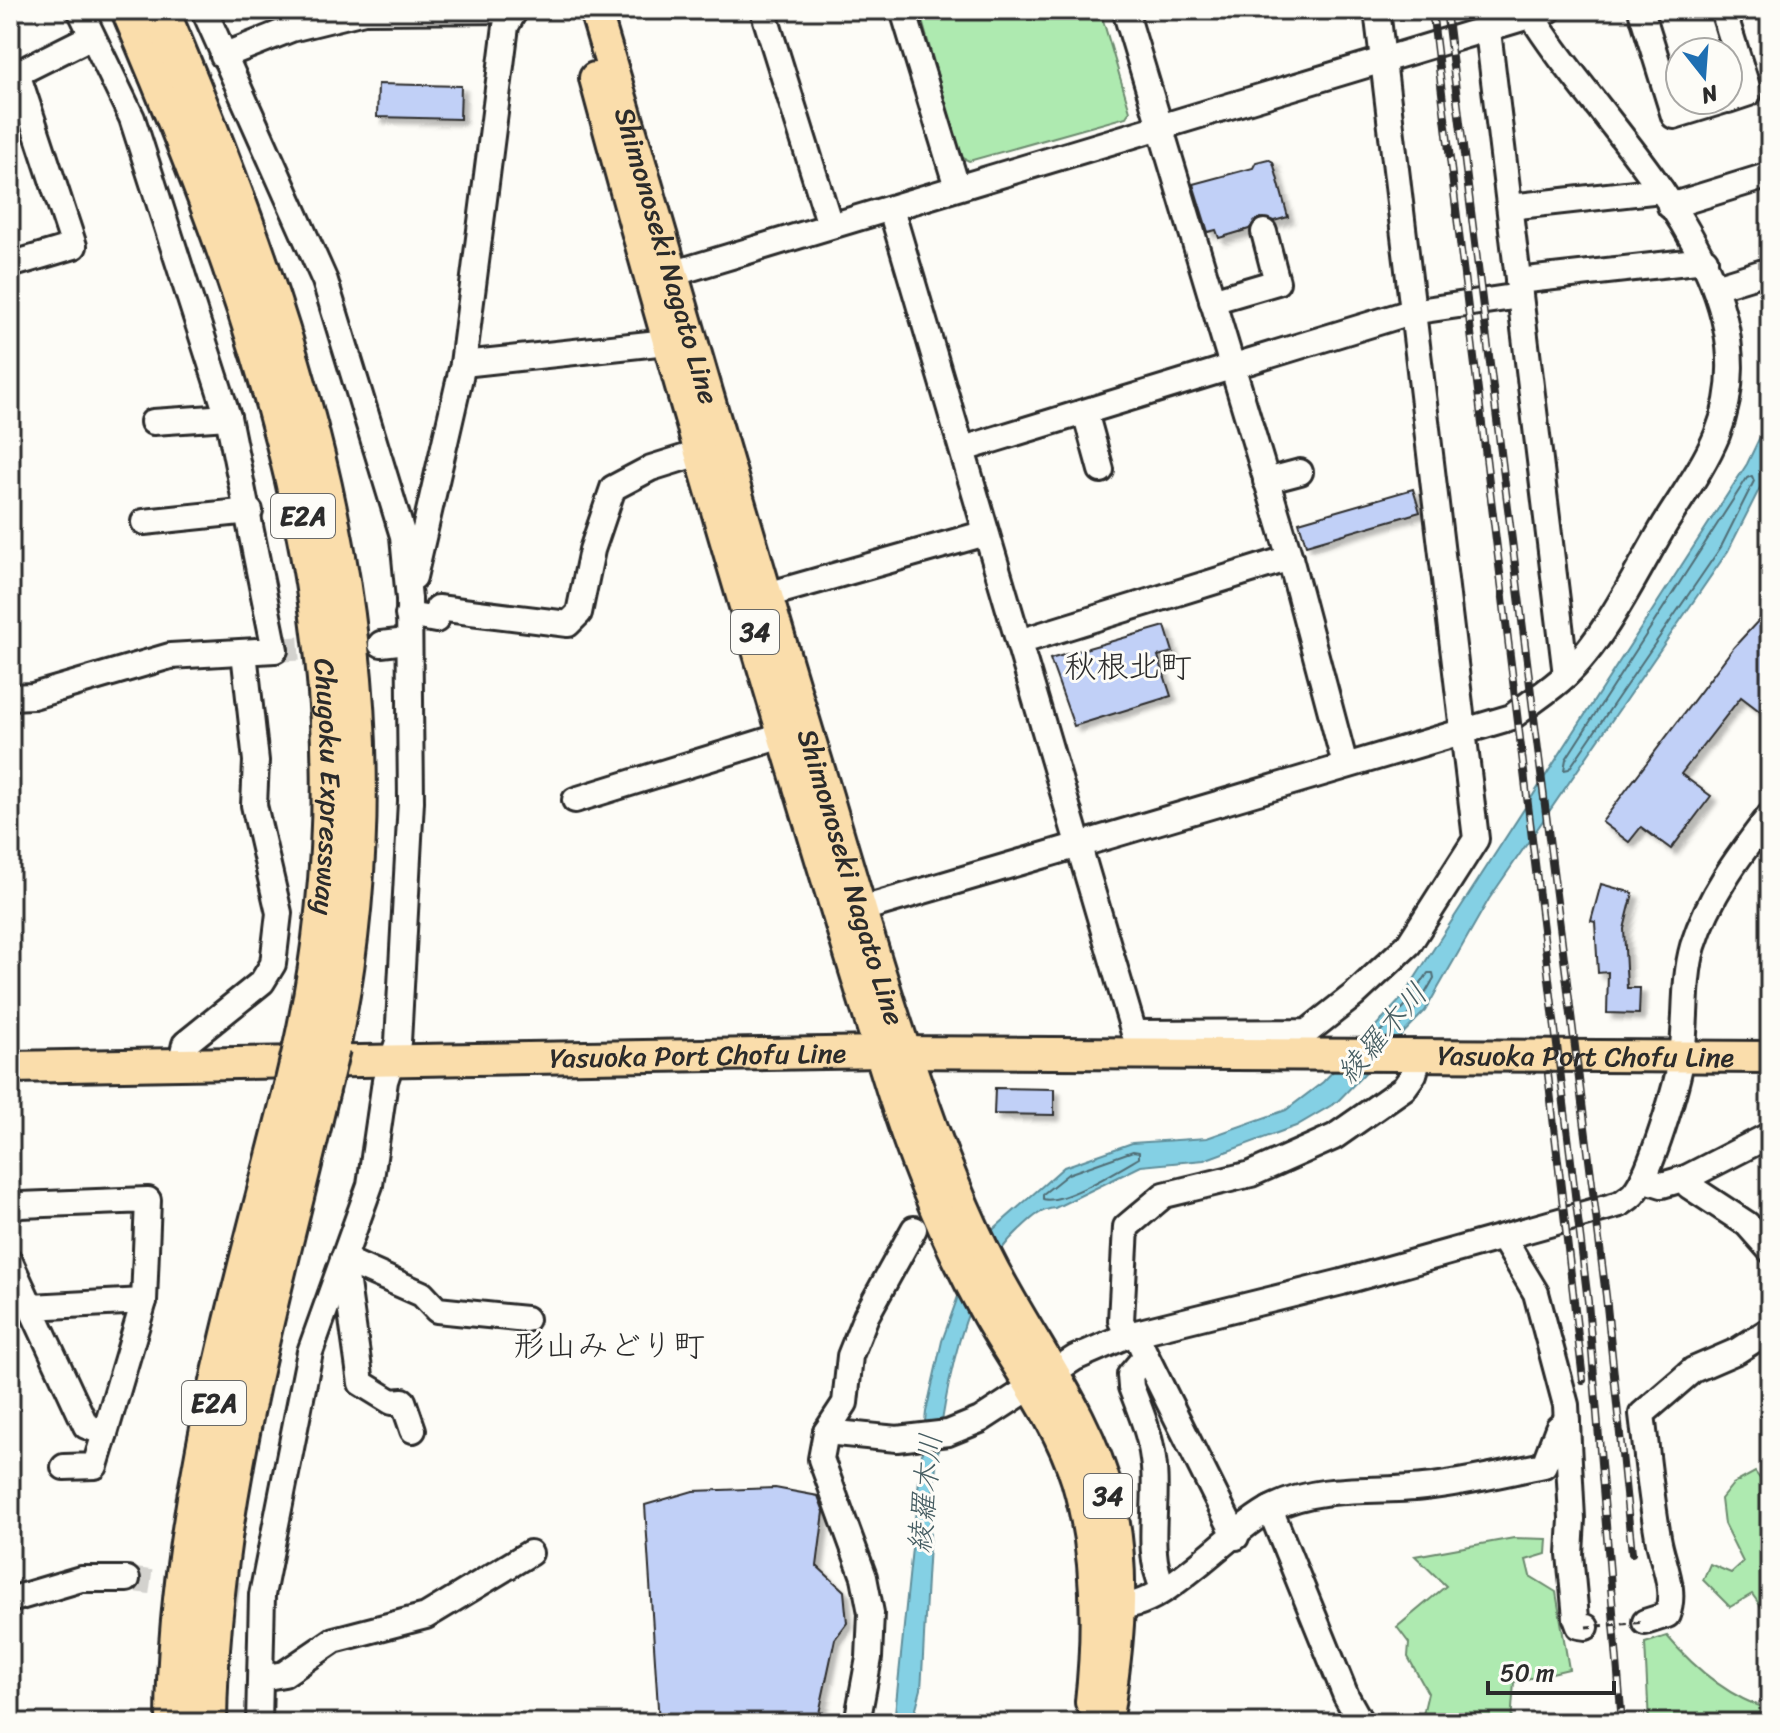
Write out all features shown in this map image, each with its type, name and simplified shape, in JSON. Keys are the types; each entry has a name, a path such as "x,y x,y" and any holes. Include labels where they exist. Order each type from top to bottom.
{"highway":[{"name":"Chugoku Expressway","path":"130,10 193,156 245,298 297,480 316,581 328,688 330,845 316,1048"},
{"name":"Chugoku Expressway","path":"160,10 218,146 300,382 343,575 356,682 359,847 351,926 307,1089 227,1498 217,1566 208,1723"},
{"name":"Chugoku Expressway","path":"175,1723 180,1629 196,1489 226,1347 307,1089"}],"main road":[{"name":"Shimonoseki Nagato Line","path":"576,10 662,277"},
{"name":"Shimonoseki Nagato Line","path":"595,10 662,277 850,913 895,1053 919,1166 962,1236 996,1304 1042,1377 1088,1439 1108,1497 1116,1532 1121,1606 1106,1723"},
{"name":"Shimonoseki Nagato Line","path":"756,598 785,735 850,913"},
{"name":"Yasuoka Port Chofu Line","path":"10,1067 181,1061 895,1053 1414,1054 1681,1059 1770,1057"},
{"name":"Shimonoseki Nagato Line","path":"1042,1377 1086,1517 1095,1603 1089,1723"}],"street":[{"path":"10,697 33,696 170,656 275,650 250,511 228,417 132,118 80,10"},
{"path":"204,10 325,281 403,536 409,607 409,861 398,1042 391,1060 370,1185 310,1352 250,1595 261,1678 259,1723"},
{"path":"223,56 291,29 364,11 515,10 506,26 463,364 409,607"},
{"path":"763,10 830,225"},
{"path":"903,10 957,187"},
{"path":"1125,10 1290,558 1345,765"},
{"path":"891,209 1134,1033 1307,1032 1354,995 1409,944 1476,839 1377,10"},
{"path":"1641,10 1664,84"},
{"path":"1723,10 1731,36"},
{"path":"662,277 1488,31 1536,12 1649,169 1705,260 1715,287 1728,334 1728,391 1717,434 1594,641 1566,675 1512,717 850,913"},
{"path":"1488,31 1566,675"},
{"path":"10,265 74,246 14,75 92,36"},
{"path":"1744,77 1749,93 1744,95"},
{"path":"1510,207 1666,198 1770,175"},
{"path":"1212,301 1277,282 1264,232"},
{"path":"963,449 1411,312 1519,288 1705,260"},
{"path":"1715,287 1770,270"},
{"path":"463,364 680,340"},
{"path":"1085,412 1101,470"},
{"path":"153,422 228,417"},
{"path":"409,607 436,620 438,608 568,624 579,613 592,550 613,488 651,468 712,449"},
{"path":"1266,481 1300,472"},
{"path":"144,522 250,511"},
{"path":"756,598 986,533"},
{"path":"1019,642 1290,558"},
{"path":"381,644 407,641"},
{"path":"181,1061 185,1044 262,982 273,964 279,913 254,805 256,761 244,652"},
{"path":"575,800 785,735"},
{"path":"826,1432 897,1439 925,1438 967,1427 1042,1377 1137,1342 1620,1204 1634,1194 1643,1179 1681,1059 1688,975 1703,914 1724,875 1770,815"},
{"path":"1236,1537 1137,1342 1121,1321 1126,1227 1164,1195 1251,1174 1334,1137 1404,1088 1414,1074 1414,1054"},
{"path":"1643,1179 1662,1185 1686,1178 1770,1135"},
{"path":"1686,1178 1700,1194 1747,1224 1770,1250"},
{"path":"10,1209 20,1205 148,1200 144,1301 95,1466 64,1467"},
{"path":"857,1723 869,1658 871,1613 864,1577 821,1459 826,1432 845,1403 850,1356 866,1316 914,1229"},
{"path":"1503,1238 1536,1293 1566,1405 1572,1519 1570,1554 1576,1618 1579,1626 1586,1627"},
{"path":"343,1259 422,1294 437,1310 526,1319"},
{"path":"343,1259 361,1383 392,1402 403,1401 413,1430"},
{"path":"10,1262 86,1426 105,1433"},
{"path":"31,1307 144,1301"},
{"path":"1645,1622 1667,1615 1671,1605 1658,1541 1642,1414 1693,1370 1737,1351 1770,1330"},
{"path":"1137,1342 1130,1375 1154,1459 1152,1553 1163,1588"},
{"path":"1121,1606 1132,1606 1163,1588 1270,1509 1304,1495 1332,1489 1421,1488 1544,1465 1558,1428 1567,1421"},
{"path":"1270,1509 1346,1696 1361,1723"},
{"path":"261,1678 284,1674 334,1640 426,1616 530,1553"},
{"path":"10,1600 81,1579 127,1579"}],"path":[{"path":"1586,1627 1645,1622"}],"green space":[{"path":"919,10 1100,10 1130,111 1126,117 969,161 961,157"},
{"path":"1755,1472 1770,1492 1770,1619 1752,1594 1730,1607 1703,1580 1710,1564 1731,1573 1743,1562 1724,1524 1721,1499 1733,1484"},
{"path":"1514,1538 1547,1539 1546,1554 1526,1560 1530,1576 1556,1592 1569,1669 1514,1682 1511,1723 1421,1723 1428,1693 1408,1657 1409,1643 1397,1627 1446,1586 1415,1556"},
{"path":"1667,1636 1689,1660 1726,1690 1770,1710 1770,1723 1649,1723 1645,1643"}],"water":[{"name":"綾羅木川","path":"1770,416 1770,468 1728,551 1489,899 1425,1011 1337,1102 1296,1126 1204,1160 1141,1166 1040,1213 1020,1229 989,1268 966,1319 950,1379 939,1445 931,1512 921,1689 912,1723 894,1723 926,1412 942,1341 970,1263 988,1234 1064,1167 1132,1143 1207,1138 1286,1110 1323,1082 1402,998 1747,464"}],"building":[{"path":"378,84 461,86 460,119 377,117"},
{"path":"1268,159 1273,162 1288,217 1274,221 1260,218 1249,229 1219,238 1216,230 1208,232 1193,184 1253,168 1256,162"},
{"path":"1413,489 1420,512 1306,545 1299,522"},
{"path":"1770,608 1770,719 1741,697 1681,774 1711,796 1671,849 1641,827 1629,842 1602,822 1734,647"},
{"path":"1165,626 1173,652 1158,656 1171,696 1074,726 1050,659"},
{"path":"1601,884 1633,893 1624,929 1627,988 1640,988 1639,1014 1607,1013 1608,972 1598,973 1595,922 1591,921"},
{"path":"995,1088 1054,1089 1054,1115 994,1114"},
{"path":"775,1488 818,1496 824,1512 817,1566 844,1591 847,1623 835,1639 817,1723 659,1723 645,1505 693,1491"}],"tunnel":[{"path":"275,650 337,646"},
{"path":"127,1579 239,1594"}],"railway":[{"path":"1432,10 1588,1302 1622,1723"},
{"path":"1446,10 1606,1296 1632,1553"},
{"path":"1548,1074 1583,1380"}],"district":[{"name":"秋根北町","path":"1128,666"},
{"name":"形山みどり町","path":"609,1345"}]}
